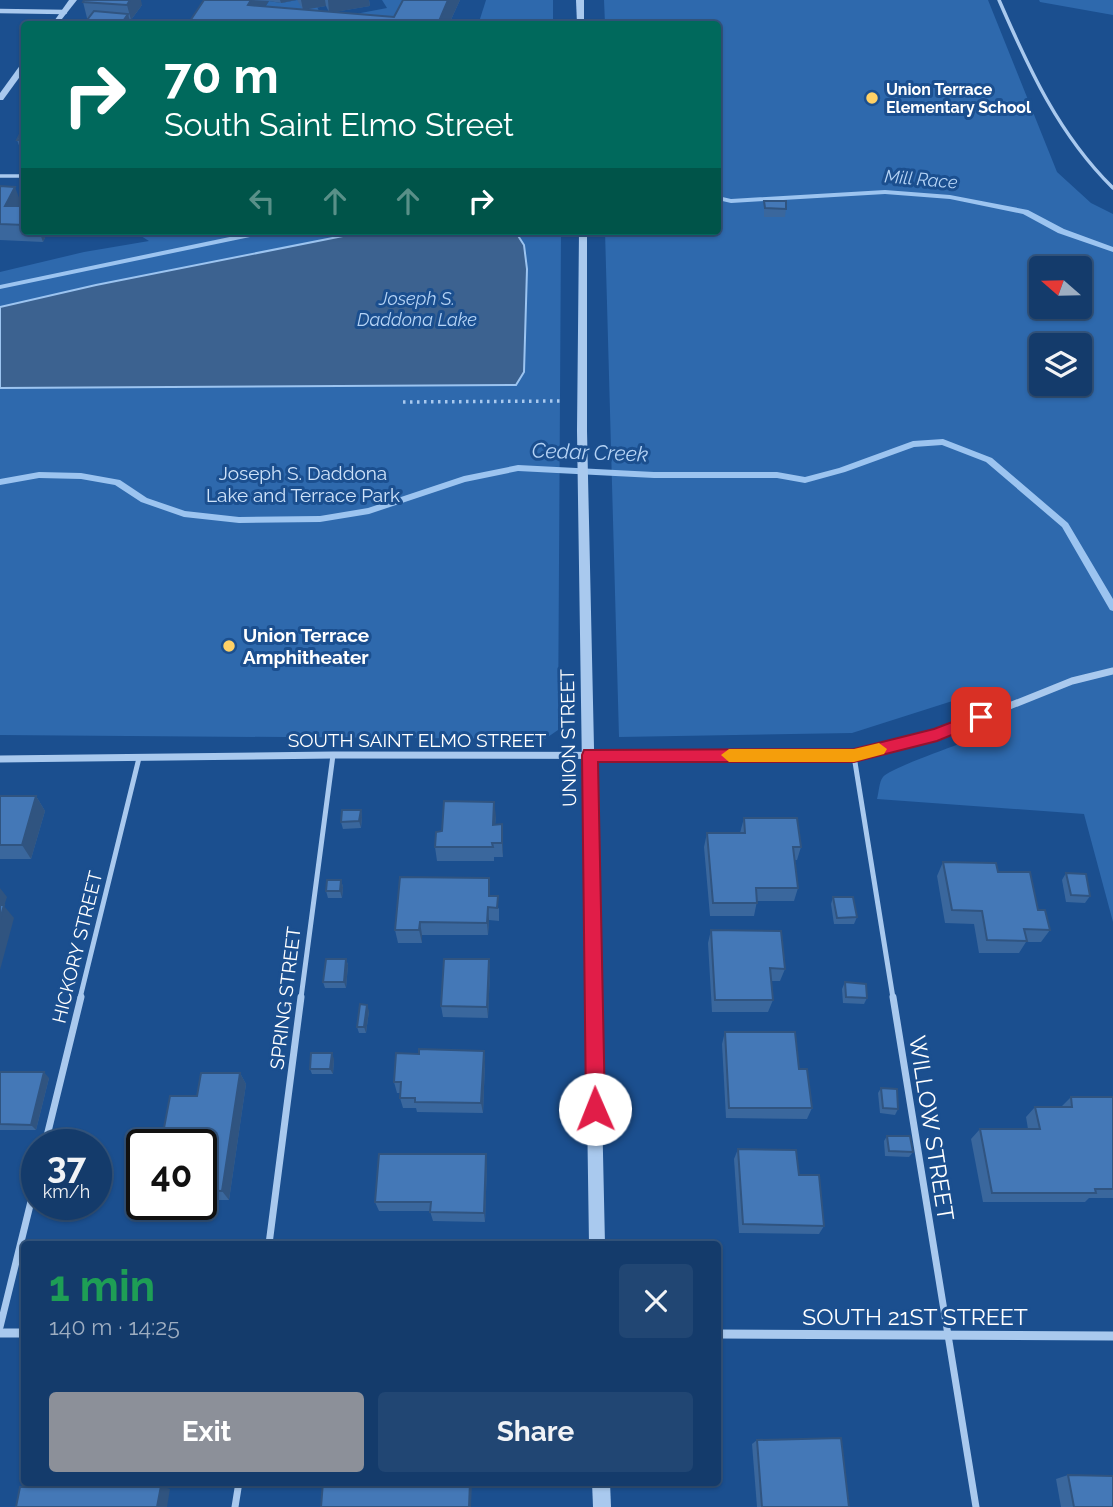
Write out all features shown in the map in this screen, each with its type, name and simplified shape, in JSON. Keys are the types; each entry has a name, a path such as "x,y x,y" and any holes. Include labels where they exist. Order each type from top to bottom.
{"street":[{"path":"58,21 73,0"},
{"path":"580,0 581,21"},
{"path":"0,11 65,12"},
{"path":"1,95 21,69"},
{"name":"UNION STREET","path":"583,235 583,521 590,755 597,1241"},
{"name":"SOUTH SAINT ELMO STREET","path":"0,759 333,755 854,756 937,735 1085,678 1113,671"},
{"path":"0,1333 21,1333"},
{"name":"SOUTH 21ST STREET","path":"721,1334 1113,1336"},
{"path":"601,1486 602,1507"}],"lane":[{"path":"999,0 1042,95 1089,167 1113,188"},
{"path":"0,176 21,176"},
{"name":"SPRING STREET","path":"270,1241 333,755"},
{"name":"WILLOW STREET","path":"854,756 976,1507"},
{"name":"HICKORY STREET","path":"49,1129 139,758"},
{"path":"21,1241 26,1220"},
{"path":"0,1327 21,1242"},
{"path":"235,1507 238,1486"}],"path":[{"path":"403,402 537,401"}],"green space":[{"path":"297,0 317,7 324,20 387,8 382,0 417,0 406,21 256,21 269,1 281,3"},
{"path":"486,0 553,0 553,21 480,19"},
{"path":"604,0 988,0 1057,172 1091,203 1113,214 1113,922 1084,814 877,799 882,779 890,772 1002,728 965,697 852,733 619,737 605,235 721,235 721,21 605,21"},
{"path":"1039,0 1113,0 1113,15 1040,2"},
{"name":"Joseph S. Daddona Lake and Terrace Park","path":"139,235 561,235 558,730 545,739 0,735 0,272 84,252 149,241"}],"water":[{"name":"Joseph S. Daddona Lake","path":"348,235 518,235 524,245 527,269 524,372 516,385 0,388 0,307"}],"building":[{"path":"130,0 127,5 83,2"},
{"path":"204,0 251,0 248,5 394,17 403,0 448,0 439,21 190,21"},
{"path":"94,11 128,14 123,21 86,21"},
{"path":"0,186 15,187 5,206 21,206 21,225 0,224"},
{"path":"764,201 786,201 786,209 765,208"},
{"path":"0,796 36,796 22,845 0,845"},
{"path":"444,801 494,802 493,825 502,824 502,843 492,843 493,847 435,847 436,832 442,831"},
{"path":"342,810 361,810 359,821 341,822"},
{"path":"744,818 797,818 801,847 793,847 798,888 756,888 757,903 713,903 707,833 745,833"},
{"path":"943,862 996,863 998,872 1030,872 1038,910 1045,910 1050,930 1024,929 1027,941 987,940 982,911 952,910"},
{"path":"1066,873 1086,874 1090,896 1071,895"},
{"path":"400,877 489,878 489,896 498,896 497,908 488,907 487,923 420,922 419,930 395,930"},
{"path":"327,880 341,880 340,891 326,891"},
{"path":"833,897 853,897 857,917 837,918"},
{"path":"711,930 781,931 785,969 770,968 773,1000 715,1000"},
{"path":"326,959 346,959 344,982 323,982"},
{"path":"444,959 489,959 487,1007 441,1006"},
{"path":"845,982 866,984 867,998 846,997"},
{"path":"360,1004 367,1005 364,1027 357,1027"},
{"path":"725,1032 795,1032 799,1069 807,1069 812,1108 729,1108"},
{"path":"419,1049 484,1051 481,1103 415,1102 415,1098 400,1098 401,1082 394,1082 396,1053 419,1054"},
{"path":"311,1053 332,1053 330,1069 310,1069"},
{"path":"0,1072 44,1072 31,1125 0,1124"},
{"path":"201,1073 240,1073 222,1191 217,1191 217,1129 164,1129 170,1096 197,1096"},
{"path":"881,1088 897,1089 898,1109 883,1108"},
{"path":"1071,1097 1113,1097 1113,1189 1095,1189 1096,1193 992,1193 980,1129 1040,1129 1035,1107 1072,1107"},
{"path":"887,1136 910,1136 913,1152 889,1151"},
{"path":"738,1149 796,1150 799,1175 819,1175 824,1226 743,1224"},
{"path":"379,1154 486,1154 484,1213 430,1212 431,1202 375,1202"},
{"path":"841,1438 849,1507 762,1507 757,1440"},
{"path":"1068,1475 1113,1476 1113,1507 1074,1507"},
{"path":"161,1486 157,1507 16,1507 20,1487"},
{"path":"323,1486 470,1486 469,1507 321,1507"}],"waterway":[{"name":"Mill Race","path":"721,199 731,201 885,192 950,197 1025,212 1061,231 1113,250"},
{"name":"Mill Race","path":"0,287 250,235"},
{"name":"Cedar Creek","path":"0,482 39,475 81,476 117,482 144,500 184,514 239,520 320,519 369,511 464,479 518,468 654,475 777,475 805,480 842,470 913,444 943,442 989,460 1065,525 1113,607"}],"slow traffic":[{"path":"729,755 854,756 879,749"}],"place":[{"name":"Union Terrace Elementary School","path":"872,98"},
{"name":"Union Terrace Amphitheater","path":"229,646"}],"route":[{"path":"595,1109 590,755 854,756 937,735 981,717"}]}
